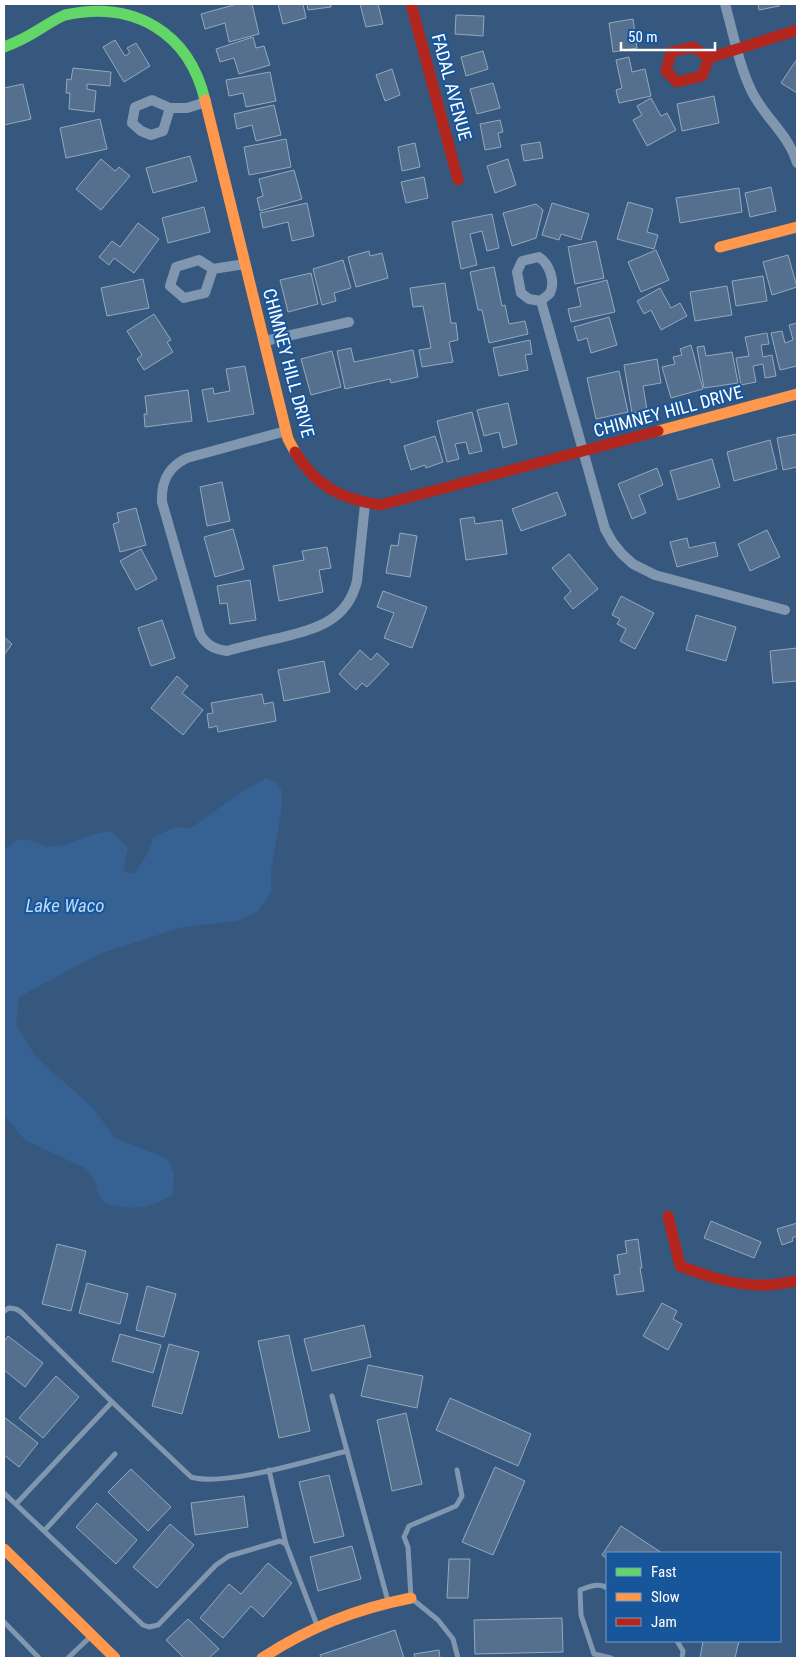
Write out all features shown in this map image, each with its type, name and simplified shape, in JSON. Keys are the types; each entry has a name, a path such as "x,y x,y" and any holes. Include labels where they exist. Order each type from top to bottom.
{"street":[{"name":"FADAL AVENUE","path":"411,4 458,180"},
{"path":"725,4 752,91 767,116 791,146 797,163"},
{"name":"CHIMNEY HILL DRIVE","path":"4,47 25,38 50,22 76,11 92,8 131,10 161,24 174,37 188,56 196,72 206,102 286,431 303,465 331,491 347,499 365,504 380,505 797,394"},
{"path":"709,58 797,30"},
{"path":"170,108 187,108 206,102"},
{"path":"720,247 797,227"},
{"path":"214,269 245,264"},
{"path":"541,301 582,452 605,529 612,543 634,564 655,575 785,610"},
{"path":"265,341 348,322"},
{"path":"286,431 187,458 172,468 164,481 162,502 203,641 217,650 227,651 312,630 331,620 342,611 355,590 357,581 365,504"},
{"path":"668,1216 680,1266 716,1279 750,1285 771,1285 797,1281"},
{"path":"4,1549 115,1658"},
{"path":"267,1657 280,1645 346,1613 411,1598"}],"lane":[{"path":"4,1311 9,1308 21,1312 191,1477 200,1480 244,1476 347,1451"},
{"path":"332,1396 388,1602"},
{"path":"16,1504 112,1402"},
{"path":"44,1531 115,1454"},
{"path":"269,1470 286,1544 318,1625"},
{"path":"458,1470 462,1496 456,1506 409,1526 404,1537 408,1547 411,1598 438,1620 453,1639 458,1658"},
{"path":"4,1493 143,1625 149,1627 158,1626 216,1565 230,1556 280,1541 286,1544"},
{"path":"606,1587 604,1585 592,1585 580,1590 581,1616 594,1654 611,1658"},
{"path":"4,1622 39,1658"},
{"path":"68,1658 92,1635"},
{"path":"678,1642 684,1650 682,1658"}],"water":[{"name":"Lake Waco","path":"266,778 277,783 281,789 282,806 271,871 271,892 258,911 236,921 183,927 99,954 19,997 16,1025 36,1057 93,1108 115,1138 168,1159 174,1174 173,1195 152,1205 140,1207 108,1204 101,1198 94,1179 85,1168 25,1140 4,1115 4,850 17,840 27,839 47,847 64,845 108,831 113,833 128,848 123,870 129,873 136,872 149,851 153,838 176,827 191,828 240,793"}],"building":[{"path":"237,4 252,4 259,34 229,42 225,23 205,29 201,14"},
{"path":"278,4 303,4 306,18 283,24"},
{"path":"307,4 331,4 331,7 308,10"},
{"path":"360,4 378,4 383,24 366,27"},
{"path":"758,4 779,4 779,6 759,10"},
{"path":"456,15 484,16 483,36 455,34"},
{"path":"633,19 637,48 613,52 609,23"},
{"path":"253,37 256,48 264,46 270,65 239,74 234,58 220,62 216,49"},
{"path":"115,40 125,56 130,53 127,48 136,43 150,66 124,82 103,47"},
{"path":"483,51 488,69 466,76 461,57"},
{"path":"629,57 632,72 645,69 651,96 619,103 616,90 622,88 616,60"},
{"path":"797,59 797,93 781,83"},
{"path":"73,68 111,72 110,86 87,84 87,89 96,91 94,112 69,109 70,93 66,93 67,79 71,80"},
{"path":"392,69 400,95 385,101 376,75"},
{"path":"270,72 276,101 246,107 243,93 229,96 226,80"},
{"path":"493,83 500,108 477,114 470,89"},
{"path":"23,84 31,119 4,125 4,88"},
{"path":"714,96 719,123 682,131 677,104"},
{"path":"651,98 661,116 667,113 676,130 647,146 633,120 642,115 637,106"},
{"path":"274,105 281,135 256,141 252,125 237,129 234,114"},
{"path":"100,119 107,149 66,158 60,128"},
{"path":"500,120 503,132 498,133 501,147 485,150 480,124"},
{"path":"286,139 291,167 249,175 244,147"},
{"path":"540,142 543,158 524,161 521,145"},
{"path":"415,143 420,167 402,171 398,147"},
{"path":"190,156 197,181 153,193 146,168"},
{"path":"101,159 115,171 119,167 130,176 101,210 76,189"},
{"path":"508,159 516,185 495,193 487,166"},
{"path":"294,170 302,199 260,211 257,198 263,196 259,179"},
{"path":"424,177 428,198 406,203 401,182"},
{"path":"771,187 776,211 750,217 745,193"},
{"path":"739,188 742,212 680,223 676,198"},
{"path":"628,202 653,209 647,232 658,235 654,249 617,239"},
{"path":"307,203 314,236 292,241 288,222 263,228 260,213"},
{"path":"552,203 589,214 581,240 561,234 559,240 542,235"},
{"path":"536,204 543,210 536,238 512,246 503,213"},
{"path":"204,207 210,232 168,243 162,218"},
{"path":"492,214 499,248 487,251 482,231 470,234 477,265 461,269 452,222"},
{"path":"138,223 159,239 134,273 114,258 109,265 99,257 112,241 120,247"},
{"path":"596,241 604,278 575,284 568,247"},
{"path":"656,250 669,280 641,292 628,262"},
{"path":"369,251 370,256 382,253 388,278 356,287 348,257"},
{"path":"788,255 797,287 772,295 763,262"},
{"path":"343,260 351,288 334,293 336,301 322,305 313,269"},
{"path":"494,267 502,306 505,305 509,324 525,321 528,334 489,343 482,310 478,310 470,272"},
{"path":"311,273 318,304 288,312 280,280"},
{"path":"763,276 767,301 736,306 732,281"},
{"path":"143,279 149,308 107,316 101,288"},
{"path":"607,280 615,312 571,322 568,309 581,306 577,288"},
{"path":"445,283 451,323 456,323 458,340 449,342 453,362 422,367 419,350 431,348 423,306 413,307 410,288"},
{"path":"727,286 732,315 695,321 690,292"},
{"path":"660,288 671,308 680,303 687,316 661,330 651,310 644,314 637,301"},
{"path":"154,314 171,340 167,342 173,352 144,370 137,359 142,355 127,331"},
{"path":"609,317 617,345 591,353 587,338 578,341 574,327"},
{"path":"797,323 797,366 780,370 771,333 782,331 785,343 793,340 789,325"},
{"path":"767,333 769,344 761,345 763,357 772,355 776,376 765,378 763,364 753,366 756,382 741,385 736,358 749,356 745,337"},
{"path":"530,340 532,354 525,355 528,370 499,376 493,348"},
{"path":"691,345 703,389 671,398 662,367 675,364 673,357 682,355 680,349"},
{"path":"704,346 706,356 732,352 738,383 704,388 697,347"},
{"path":"351,348 354,362 413,350 418,377 391,383 390,379 345,389 337,351"},
{"path":"332,351 341,387 311,395 301,359"},
{"path":"657,359 661,383 643,386 647,410 632,413 624,365"},
{"path":"245,366 254,414 208,422 202,390 213,388 214,394 230,391 226,369"},
{"path":"619,371 628,412 596,419 587,378"},
{"path":"188,390 192,421 145,427 144,414 147,414 145,396"},
{"path":"508,403 517,444 503,448 499,432 484,436 477,410"},
{"path":"472,412 482,451 469,454 466,442 455,444 459,459 447,462 437,421"},
{"path":"797,434 797,467 783,470 777,438"},
{"path":"435,436 443,462 426,468 425,465 411,470 404,446"},
{"path":"770,440 777,469 734,481 727,452"},
{"path":"712,459 720,487 678,500 670,471"},
{"path":"657,468 663,485 639,495 646,513 632,519 618,484"},
{"path":"222,482 230,521 207,526 200,487"},
{"path":"557,492 566,515 521,531 512,509"},
{"path":"136,508 146,545 120,552 113,524 119,522 117,513"},
{"path":"474,517 475,524 502,520 507,554 466,560 460,519"},
{"path":"233,529 244,569 215,577 204,537"},
{"path":"767,530 780,557 750,571 738,544"},
{"path":"400,533 417,536 410,577 386,573 391,545 398,546"},
{"path":"687,538 689,548 715,542 718,556 677,567 670,542"},
{"path":"327,547 331,568 319,570 323,592 279,601 273,566 304,560 302,551"},
{"path":"141,549 157,579 136,590 120,561"},
{"path":"569,554 598,589 573,609 564,598 571,591 552,568"},
{"path":"250,580 256,620 230,624 227,603 220,604 217,586"},
{"path":"383,591 427,607 412,648 384,638 394,613 377,607"},
{"path":"621,596 654,613 635,649 620,641 626,629 617,624 620,619 612,615"},
{"path":"696,615 736,627 726,661 686,650"},
{"path":"162,620 175,658 151,666 138,628"},
{"path":"4,637 12,644 4,655"},
{"path":"797,648 797,681 773,683 770,651"},
{"path":"360,650 371,660 377,653 389,664 367,687 362,683 356,690 339,674"},
{"path":"324,661 330,692 284,701 278,670"},
{"path":"177,676 188,686 182,693 203,710 183,735 151,708"},
{"path":"262,694 264,704 273,702 276,721 218,732 217,726 209,728 207,714 213,713 211,703"},
{"path":"711,1221 761,1242 754,1258 704,1238"},
{"path":"797,1223 797,1236 792,1238 793,1241 782,1245 777,1229"},
{"path":"638,1239 644,1291 617,1295 614,1275 620,1274 617,1255 627,1253 625,1241"},
{"path":"57,1244 86,1251 71,1311 42,1304"},
{"path":"87,1283 128,1294 120,1324 79,1313"},
{"path":"147,1286 176,1294 164,1337 136,1330"},
{"path":"662,1303 677,1311 673,1319 682,1324 668,1350 643,1336"},
{"path":"364,1325 371,1357 312,1371 304,1339"},
{"path":"120,1334 161,1345 153,1373 112,1361"},
{"path":"289,1335 310,1431 279,1438 258,1341"},
{"path":"8,1336 43,1363 25,1387 4,1370 4,1342"},
{"path":"169,1344 199,1352 182,1414 152,1406"},
{"path":"368,1365 423,1376 417,1408 361,1396"},
{"path":"56,1376 79,1397 43,1438 19,1418"},
{"path":"450,1398 531,1434 518,1466 436,1430"},
{"path":"406,1413 422,1484 392,1491 377,1420"},
{"path":"4,1417 38,1443 19,1467 4,1455"},
{"path":"495,1467 525,1481 493,1555 462,1542"},
{"path":"131,1469 171,1507 148,1531 108,1492"},
{"path":"329,1475 344,1536 314,1543 299,1482"},
{"path":"244,1496 248,1527 195,1535 191,1503"},
{"path":"97,1503 137,1540 116,1564 76,1527"},
{"path":"170,1524 194,1545 157,1588 133,1567"},
{"path":"621,1526 660,1552 606,1552 606,1558 602,1555"},
{"path":"352,1546 361,1579 318,1591 310,1557"},
{"path":"449,1559 470,1559 468,1598 447,1598"},
{"path":"268,1563 292,1583 263,1617 251,1606 223,1638 200,1618 229,1584 241,1594"},
{"path":"562,1618 563,1652 475,1654 474,1620"},
{"path":"188,1619 219,1649 209,1658 184,1658 166,1640"},
{"path":"395,1630 404,1658 321,1658 320,1655"},
{"path":"703,1642 739,1642 735,1658 700,1658"},
{"path":"439,1650 440,1658 415,1658 414,1654"}],"traffic: fast":[{"path":"4,47 65,15 90,12 114,13 136,18 155,27 172,40 186,56 197,76 205,100"}],"traffic: slow":[{"path":"205,100 288,439 295,452"},
{"path":"720,247 797,227"},
{"path":"658,431 797,394"},
{"path":"4,1549 115,1658"},
{"path":"262,1658 315,1628 334,1620 390,1602 411,1598"}],"traffic: jam":[{"path":"411,4 458,180"},
{"path":"709,58 702,76 677,82 666,71 671,52 693,47 709,58 797,30"},
{"path":"295,452 312,474 331,489 353,499 380,505 658,431"},
{"path":"668,1216 680,1266 718,1279 749,1285 769,1285 797,1281"}]}
